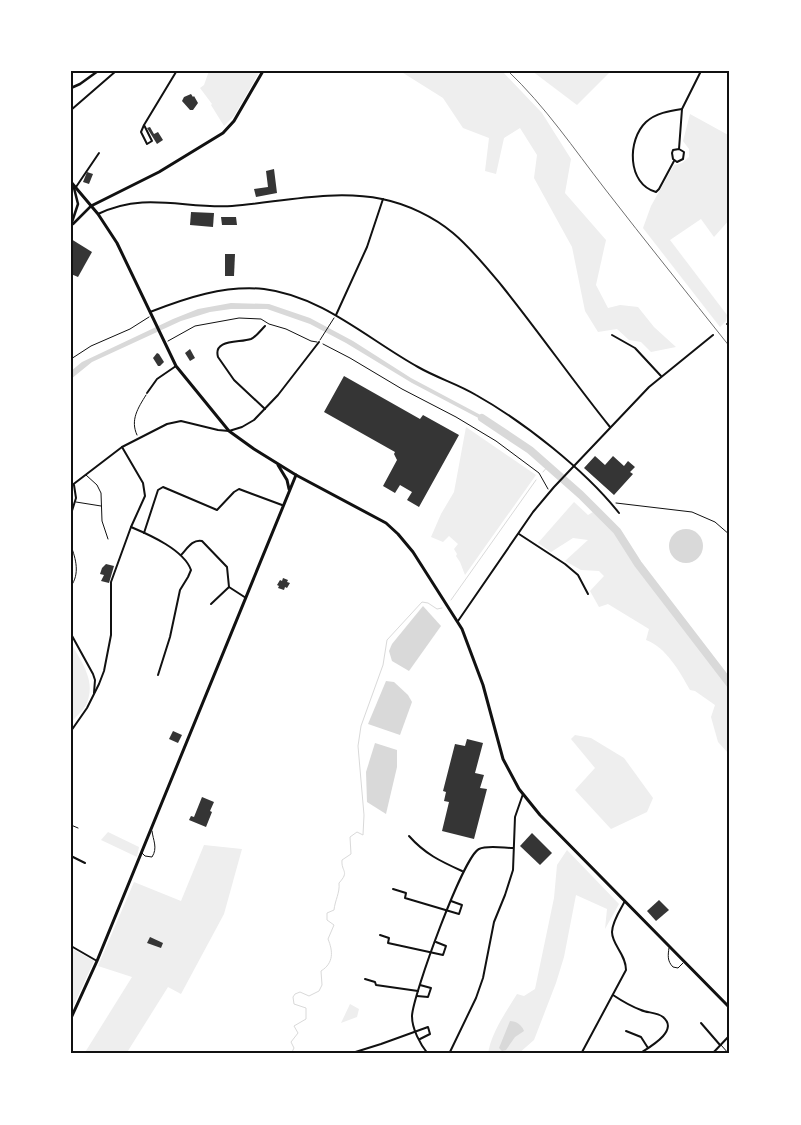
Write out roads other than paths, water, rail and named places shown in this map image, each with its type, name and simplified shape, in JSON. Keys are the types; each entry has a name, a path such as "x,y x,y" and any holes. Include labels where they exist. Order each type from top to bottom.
{"main road":[{"path":"91,206 159,172 223,133 234,122 263,71"},
{"path":"72,183 98,214 122,252 176,366 229,431 248,446 296,475 371,514 394,530 413,552 458,622 476,664 503,759 522,794 540,815 730,1008"},
{"path":"278,464 287,480 289,490"},
{"path":"71,1018 97,961 246,598 282,505 296,475"}],"street":[{"path":"71,87 86,80 98,71"},
{"path":"71,110 116,71"},
{"path":"144,125 152,140 147,144 141,134 144,125 175,71"},
{"path":"679,149 682,110 701,71"},
{"path":"674,161 656,192 645,187 635,171 632,154 633,146 645,123 659,114 682,110"},
{"path":"674,161 671,157 672,153 674,150 679,149"},
{"path":"674,161 680,161 684,156 684,152 679,149"},
{"path":"76,188 99,153"},
{"path":"71,226 78,204 72,183"},
{"path":"98,214 122,205 144,201 225,206 315,196 352,195 383,199 424,214 454,233 484,265 521,310 610,427"},
{"path":"336,315 367,247 383,199"},
{"path":"71,226 91,206"},
{"path":"150,312 208,292 234,289 263,289 293,296 336,315 418,367 476,395 520,424 574,466 611,502 619,513"},
{"path":"265,326 252,338 222,344 217,349 217,353 234,380 265,409"},
{"path":"612,335 635,348 661,376"},
{"path":"458,622 534,512 554,487 661,376 713,335"},
{"path":"71,514 76,502 76,492 73,485 122,447 138,438 167,424 181,421 210,429 229,431 242,428 254,420 278,395 320,341"},
{"path":"147,393 157,379 176,366"},
{"path":"71,731 92,698 104,671 111,635 111,582 131,527 142,504 145,490 143,482 122,447"},
{"path":"144,533 158,490 163,487 217,510 239,489 282,505"},
{"path":"131,527 181,555 191,570 180,590 170,637 158,676"},
{"path":"519,534 565,564 578,575 588,594"},
{"path":"181,555 193,542 202,541 228,566 229,587 211,604"},
{"path":"229,587 246,598"},
{"path":"71,634 93,674 95,689 92,698"},
{"path":"449,1054 476,998 483,978 494,922 513,870 514,817 522,794"},
{"path":"409,836 422,850 437,860 463,872"},
{"path":"428,1054 419,1040 412,1015 431,952 451,901 463,872 474,854 480,849 513,848"},
{"path":"71,856 85,863"},
{"path":"393,889 406,893 405,898 459,914 462,905 451,901"},
{"path":"581,1054 626,970 626,963 612,932 614,922 625,901"},
{"path":"380,936 389,938 388,943 443,955 446,946 436,942"},
{"path":"71,946 97,961"},
{"path":"365,979 375,982 376,986 418,991"},
{"path":"417,996 428,997 431,988 420,985"},
{"path":"613,995 630,1006 657,1014 666,1021 668,1026 661,1040 640,1054"},
{"path":"701,1022 720,1045"},
{"path":"349,1054 428,1027 430,1034 419,1040"},
{"path":"626,1031 641,1037 648,1048"},
{"path":"712,1054 730,1035"}],"lane":[{"path":"86,474 99,489 102,498 102,520 108,539"},
{"path":"76,502 102,506"},
{"path":"71,546 77,570 76,577 71,586"},
{"path":"71,825 78,828"},
{"path":"141,853 152,857 154,853 152,826"},
{"path":"669,947 668,957 673,968 678,968 684,962"},
{"path":"720,1045 729,1054"}],"waterway":[{"path":"482,418 530,450 581,495 617,531 638,564 730,684"},
{"path":"543,472 548,466"},
{"path":"451,600 536,480"},
{"path":"285,1054 292,1052 294,1048 291,1042 298,1033 294,1026 306,1019 306,1008 294,1004 293,997 300,992 309,996 319,991 322,985 321,971 330,961 331,948 328,939 334,925 327,920 327,913 334,910 339,883 345,874 342,860 351,854 350,837 357,832 363,835 364,815 358,746 361,726 383,665 387,640 422,602 428,603 437,609 442,608"}],"railway":[{"path":"508,71 547,113 620,209 730,347"}]}
